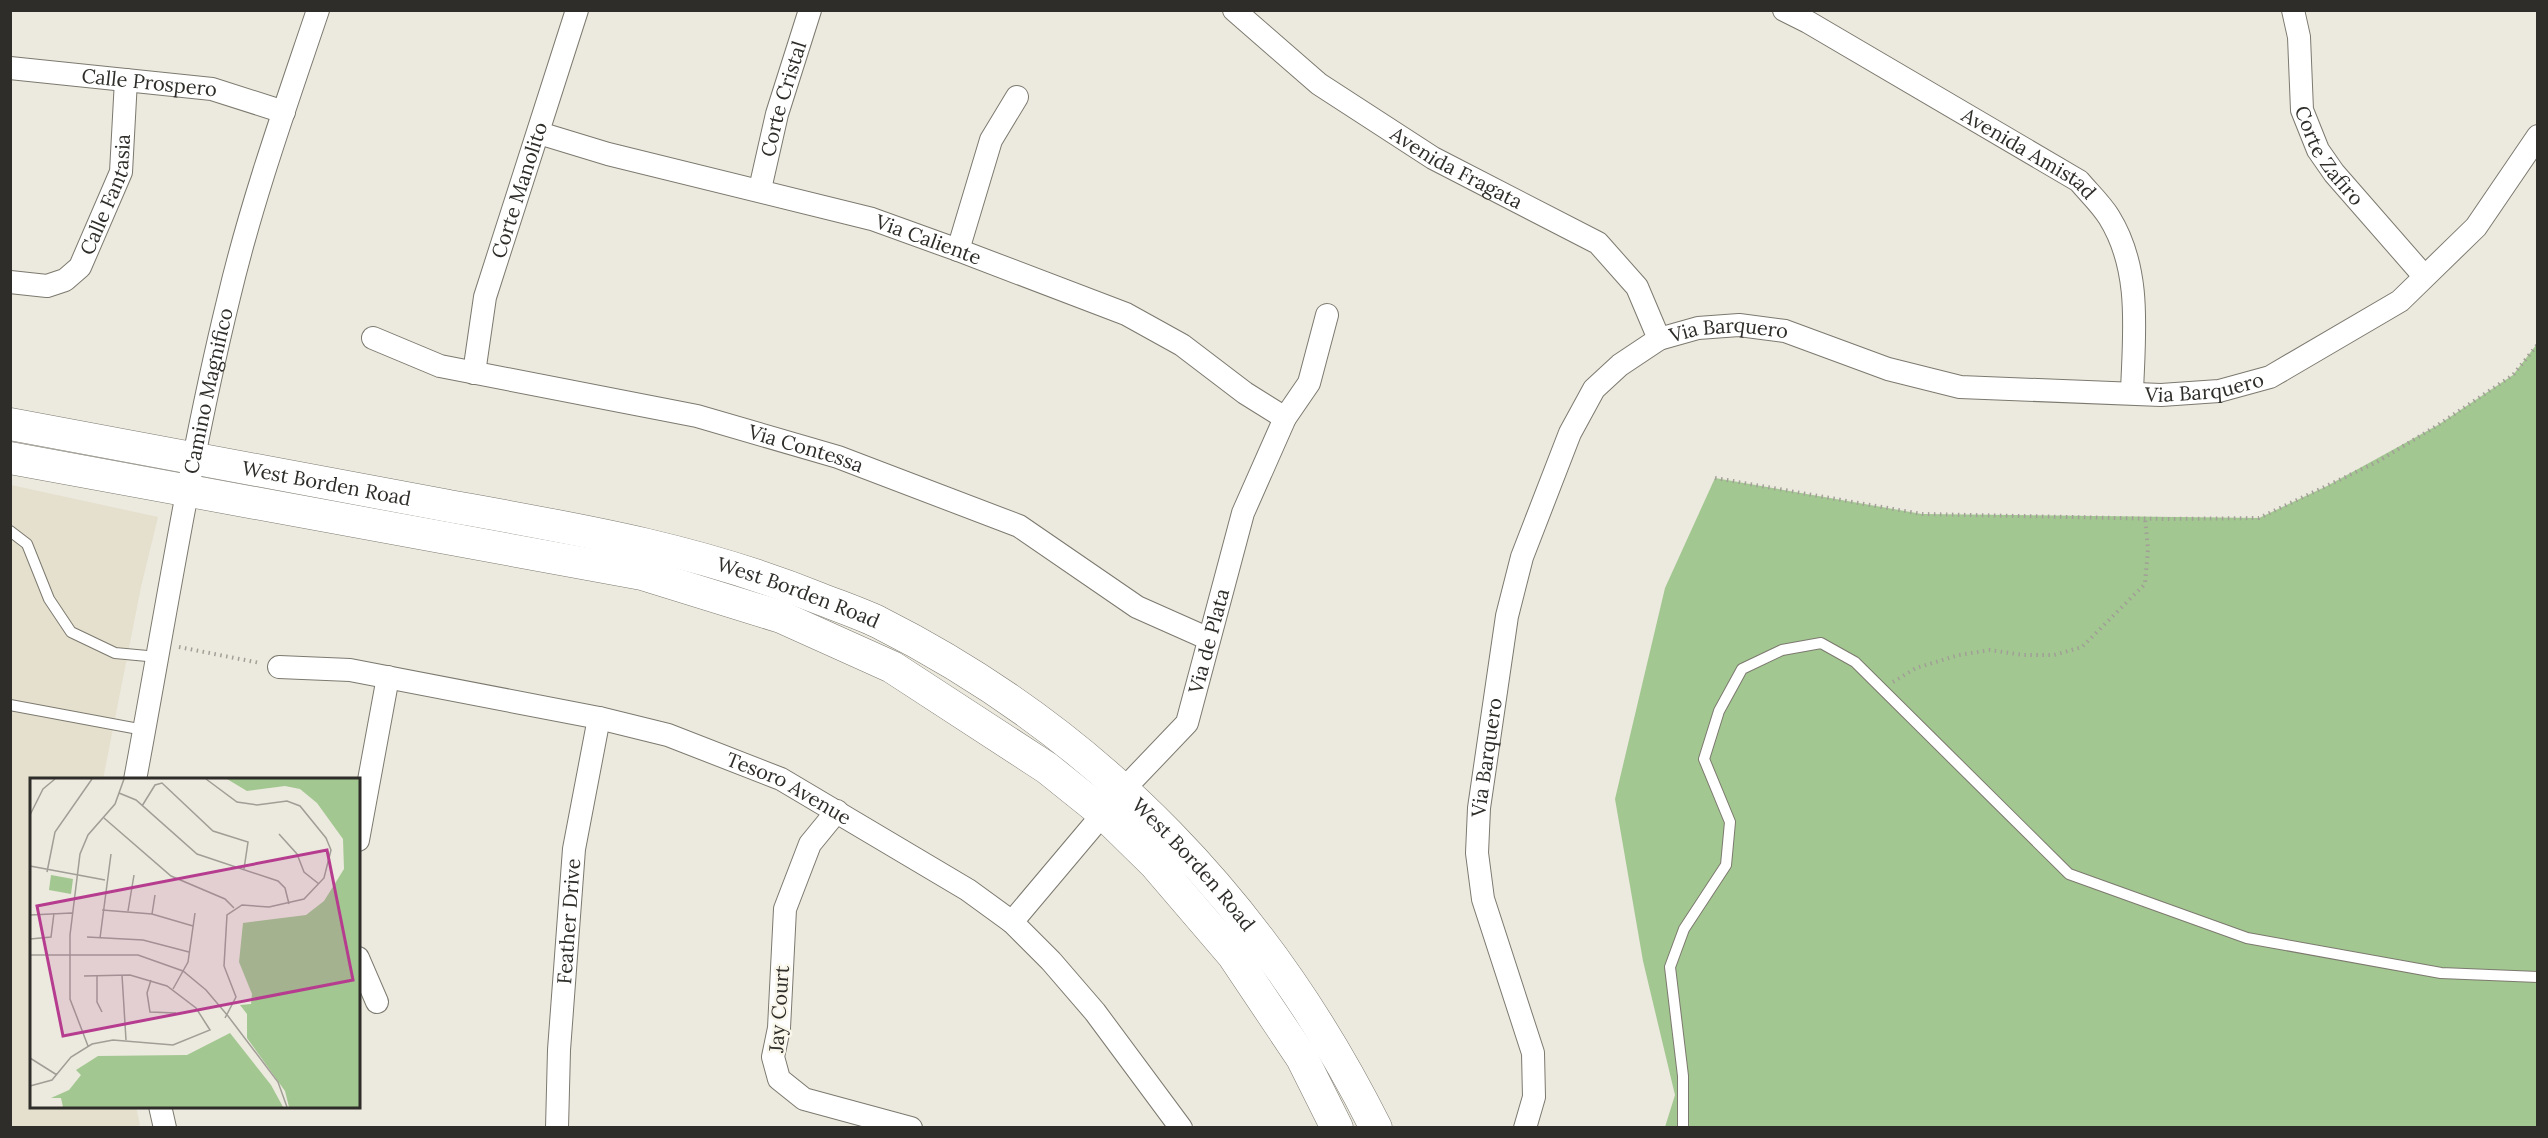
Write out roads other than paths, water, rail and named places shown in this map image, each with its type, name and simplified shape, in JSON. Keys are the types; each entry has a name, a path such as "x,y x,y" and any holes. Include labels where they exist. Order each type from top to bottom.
{"main road":[{"name":"West Borden Road","path":"10,424 638,541 769,578 877,621 969,674 1072,745 1169,831 1227,897 1294,984 1352,1081 1376,1128"},
{"name":"West Borden Road","path":"10,458 642,574 781,617 892,667 1047,768 1103,813 1155,864 1233,955 1302,1058 1337,1128"}],"street":[{"name":"Camino Magnifico","path":"135,778 188,492 229,296 284,112 318,10"},
{"name":"Corte Manolito","path":"474,373 485,297 577,10"},
{"name":"Corte Cristal","path":"760,189 777,114 810,10"},
{"name":"Avenida Fragata","path":"1234,10 1319,84 1432,158 1598,243 1637,287 1659,339"},
{"name":"Avenida Amistad","path":"1784,10 1812,16 2079,181 2109,216 2125,252 2135,298 2132,392"},
{"name":"Corte Zafiro","path":"2293,10 2299,37 2302,110 2318,150 2334,173 2424,276"},
{"name":"Calle Prospero","path":"10,68 212,89 284,112"},
{"name":"Calle Fantasia","path":"10,282 47,285 65,280 80,267 121,172 126,80"},
{"path":"958,250 990,140 1017,97"},
{"name":"Via Caliente","path":"539,134 608,154 760,189 872,219 958,250 1126,314 1182,345 1245,393 1285,418"},
{"name":"Via Barquero","path":"1526,1128 1534,1097 1533,1053 1483,899 1477,853 1479,808 1507,616 1522,557 1570,433 1594,389 1620,365 1659,339 1698,328 1739,325 1785,331 1888,369 1960,387 2132,392 2161,395 2219,391 2270,376 2400,301 2476,227 2538,136"},
{"name":"Via de Plata","path":"1012,922 1124,789 1187,723 1243,513 1285,418 1309,383 1327,315"},
{"name":"Via Contessa","path":"373,338 440,366 697,416 838,457 1019,526 1137,607 1209,639"},
{"name":"Tesoro Avenue","path":"279,667 350,670 599,718 668,735 781,779 968,891 1012,922 1052,961 1095,1012 1182,1128"},
{"path":"360,829 388,677"},
{"name":"Feather Drive","path":"557,1128 559,1050 574,849 599,718"},
{"name":"Jay Court","path":"837,811 810,844 785,909 778,1028 773,1057 779,1079 804,1099 911,1128"},
{"path":"360,963 377,1002"},
{"path":"160,1108 165,1128"}],"lane":[{"path":"10,531 27,544 49,599 71,632 115,653 159,650"},
{"path":"1683,1128 1683,1076 1670,967 1684,929 1726,865 1730,822 1704,759 1719,711 1742,669 1782,650 1821,643 1855,662 2069,874 2247,938 2440,973 2538,977"},
{"path":"10,705 144,730"}]}
